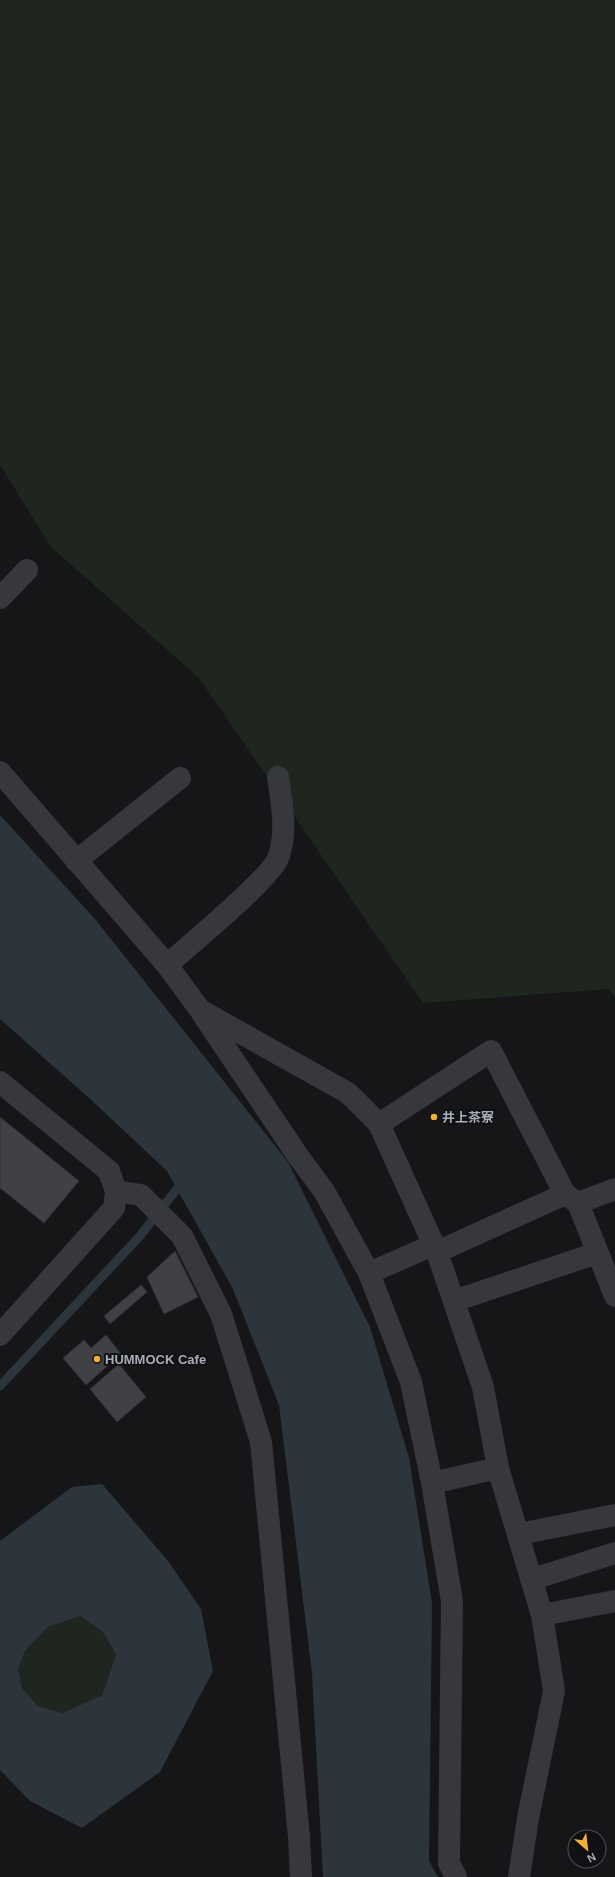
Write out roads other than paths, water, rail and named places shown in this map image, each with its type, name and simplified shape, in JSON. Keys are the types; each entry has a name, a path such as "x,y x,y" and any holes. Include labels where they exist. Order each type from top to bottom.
{"street":[{"path":"0,598 27,570"},
{"path":"0,772 167,965 200,1010 298,1156 324,1191 369,1273 411,1382 432,1483 452,1601 449,1863 456,1877"},
{"path":"167,965 261,880 279,858 284,820 278,777"},
{"path":"76,861 180,778"},
{"path":"200,1010 348,1093 379,1124 435,1248 483,1387 498,1468 533,1579 542,1615 554,1691 528,1818 519,1877"},
{"path":"379,1124 491,1050 604,1258 615,1296"},
{"path":"0,1082 109,1171 116,1191 114,1208 0,1335"},
{"path":"369,1273 571,1198 615,1189"},
{"path":"116,1191 141,1195 182,1236 221,1314 261,1442 299,1837 301,1877"},
{"path":"454,1301 604,1258"},
{"path":"432,1483 498,1468"},
{"path":"519,1534 615,1515"},
{"path":"533,1579 615,1553"},
{"path":"542,1615 615,1601"}],"waterway":[{"path":"0,1386 139,1237 184,1180"}],"place":[{"name":"井上茶寮","path":"434,1117"},
{"name":"HUMMOCK Cafe","path":"97,1359"}]}
